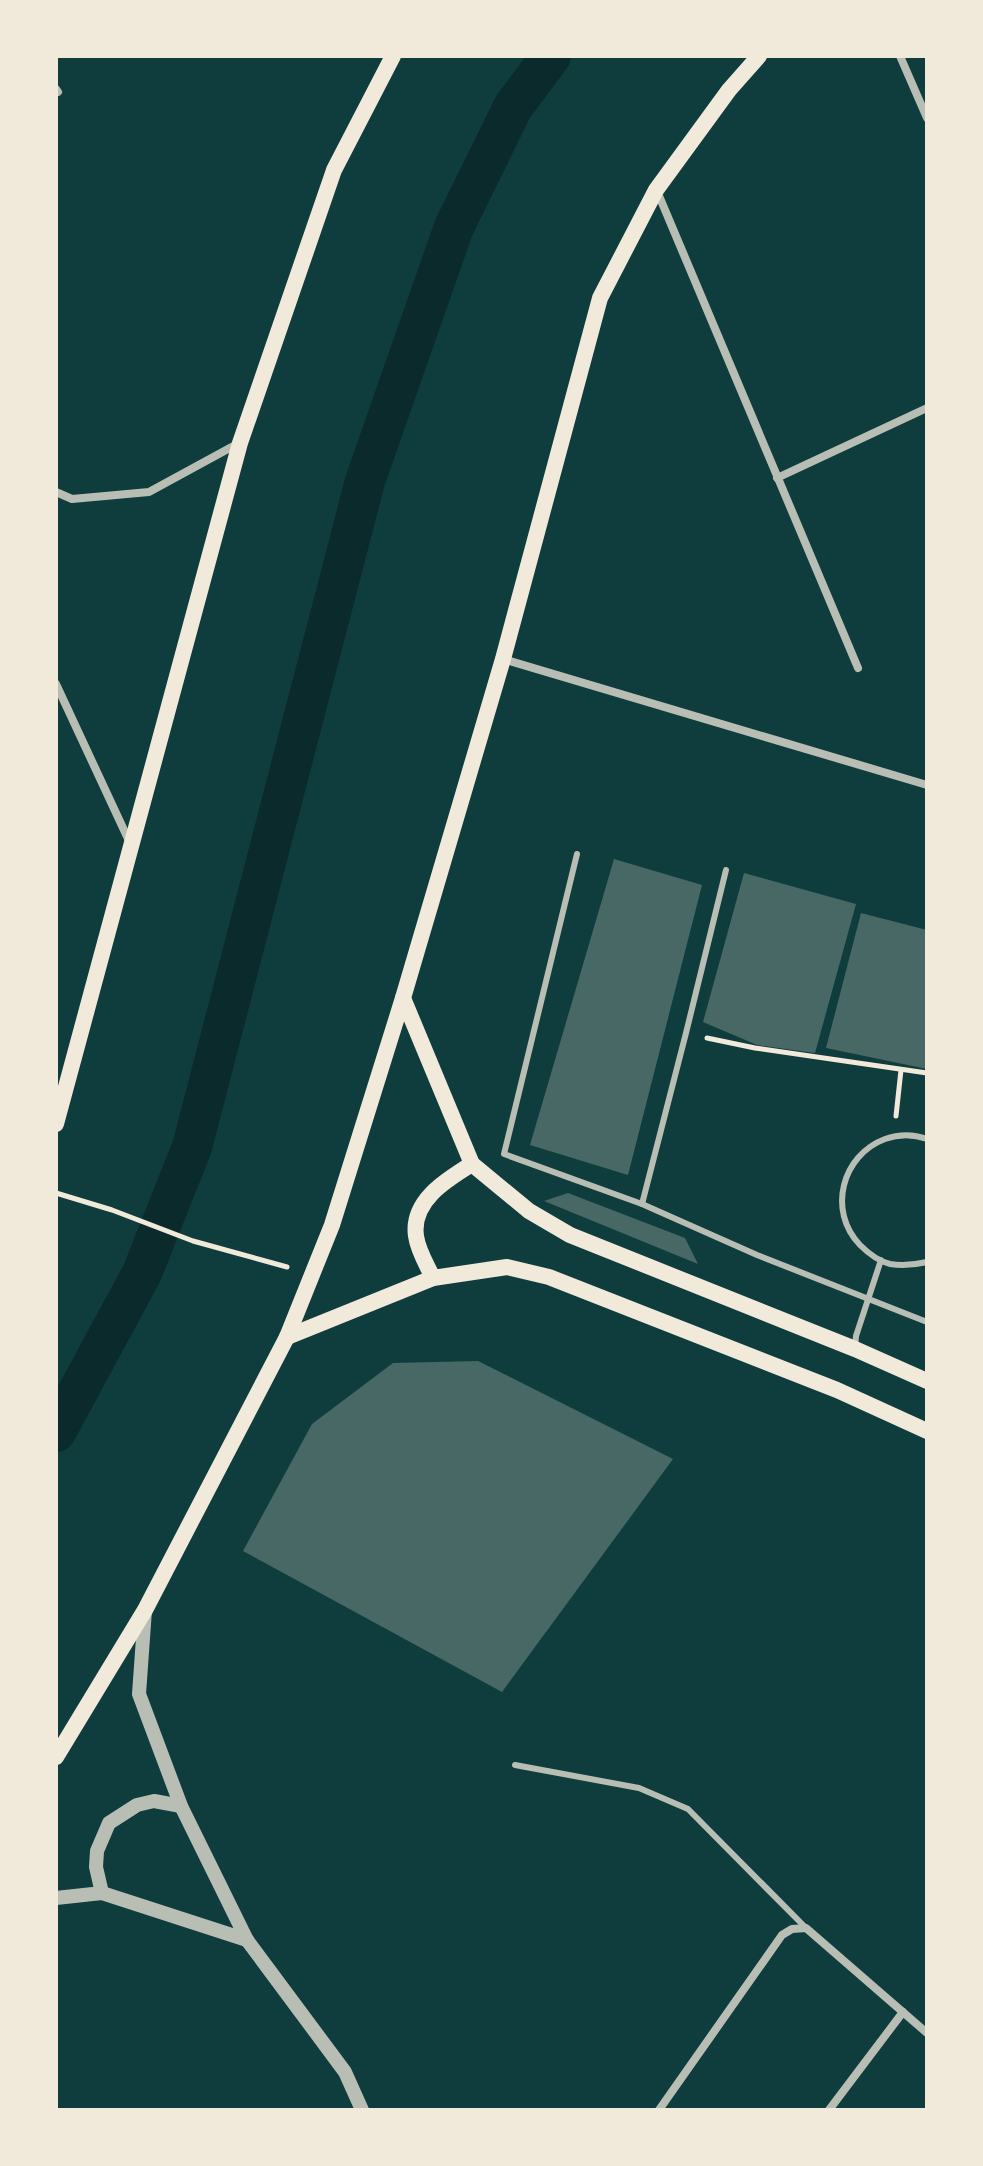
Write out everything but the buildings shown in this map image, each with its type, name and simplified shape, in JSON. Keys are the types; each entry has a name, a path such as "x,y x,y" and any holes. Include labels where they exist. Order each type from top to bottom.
{"main road":[{"path":"56,1124 240,443 334,170 393,56"},
{"path":"56,1757 145,1610 287,1337 332,1225 503,659 600,298 656,190 729,90 759,56"},
{"path":"403,998 472,1164 529,1211 570,1235 927,1381"},
{"path":"433,1278 415,1233 420,1210 431,1193 472,1164"},
{"path":"287,1337 433,1278 507,1267 549,1277 837,1390 927,1431"}],"street":[{"path":"900,56 927,118"},
{"path":"656,190 858,668"},
{"path":"777,478 927,408"},
{"path":"56,492 72,499 149,492 240,443"},
{"path":"503,659 927,785"},
{"path":"56,684 131,845"},
{"path":"145,1610 139,1694 181,1806 247,1940 345,2072 362,2110"},
{"path":"102,1893 96,1867 97,1851 109,1823 137,1805 154,1801 181,1806"},
{"path":"56,1898 102,1893 247,1940"},
{"path":"659,2110 782,1935 792,1929 806,1928 927,2033"},
{"path":"829,2110 903,2012"}],"lane":[{"path":"577,854 504,1154 642,1204 757,1255 927,1322"},
{"path":"642,1204 726,870"},
{"path":"927,1139 916,1135 894,1136 874,1144 857,1157 846,1175 841,1196 844,1218 853,1238 868,1253 887,1263 908,1266 927,1262"},
{"path":"855,1349 856,1336 881,1260"},
{"path":"515,1765 639,1788 688,1809 806,1928"}],"path":[{"path":"686,1033 755,1048 927,1073"},
{"path":"894,1136 901,1070"},
{"path":"56,1193 112,1210 193,1241 313,1275"}],"waterway":[{"path":"56,1432 142,1273 192,1147 365,481 454,227 513,107 551,56"}]}
